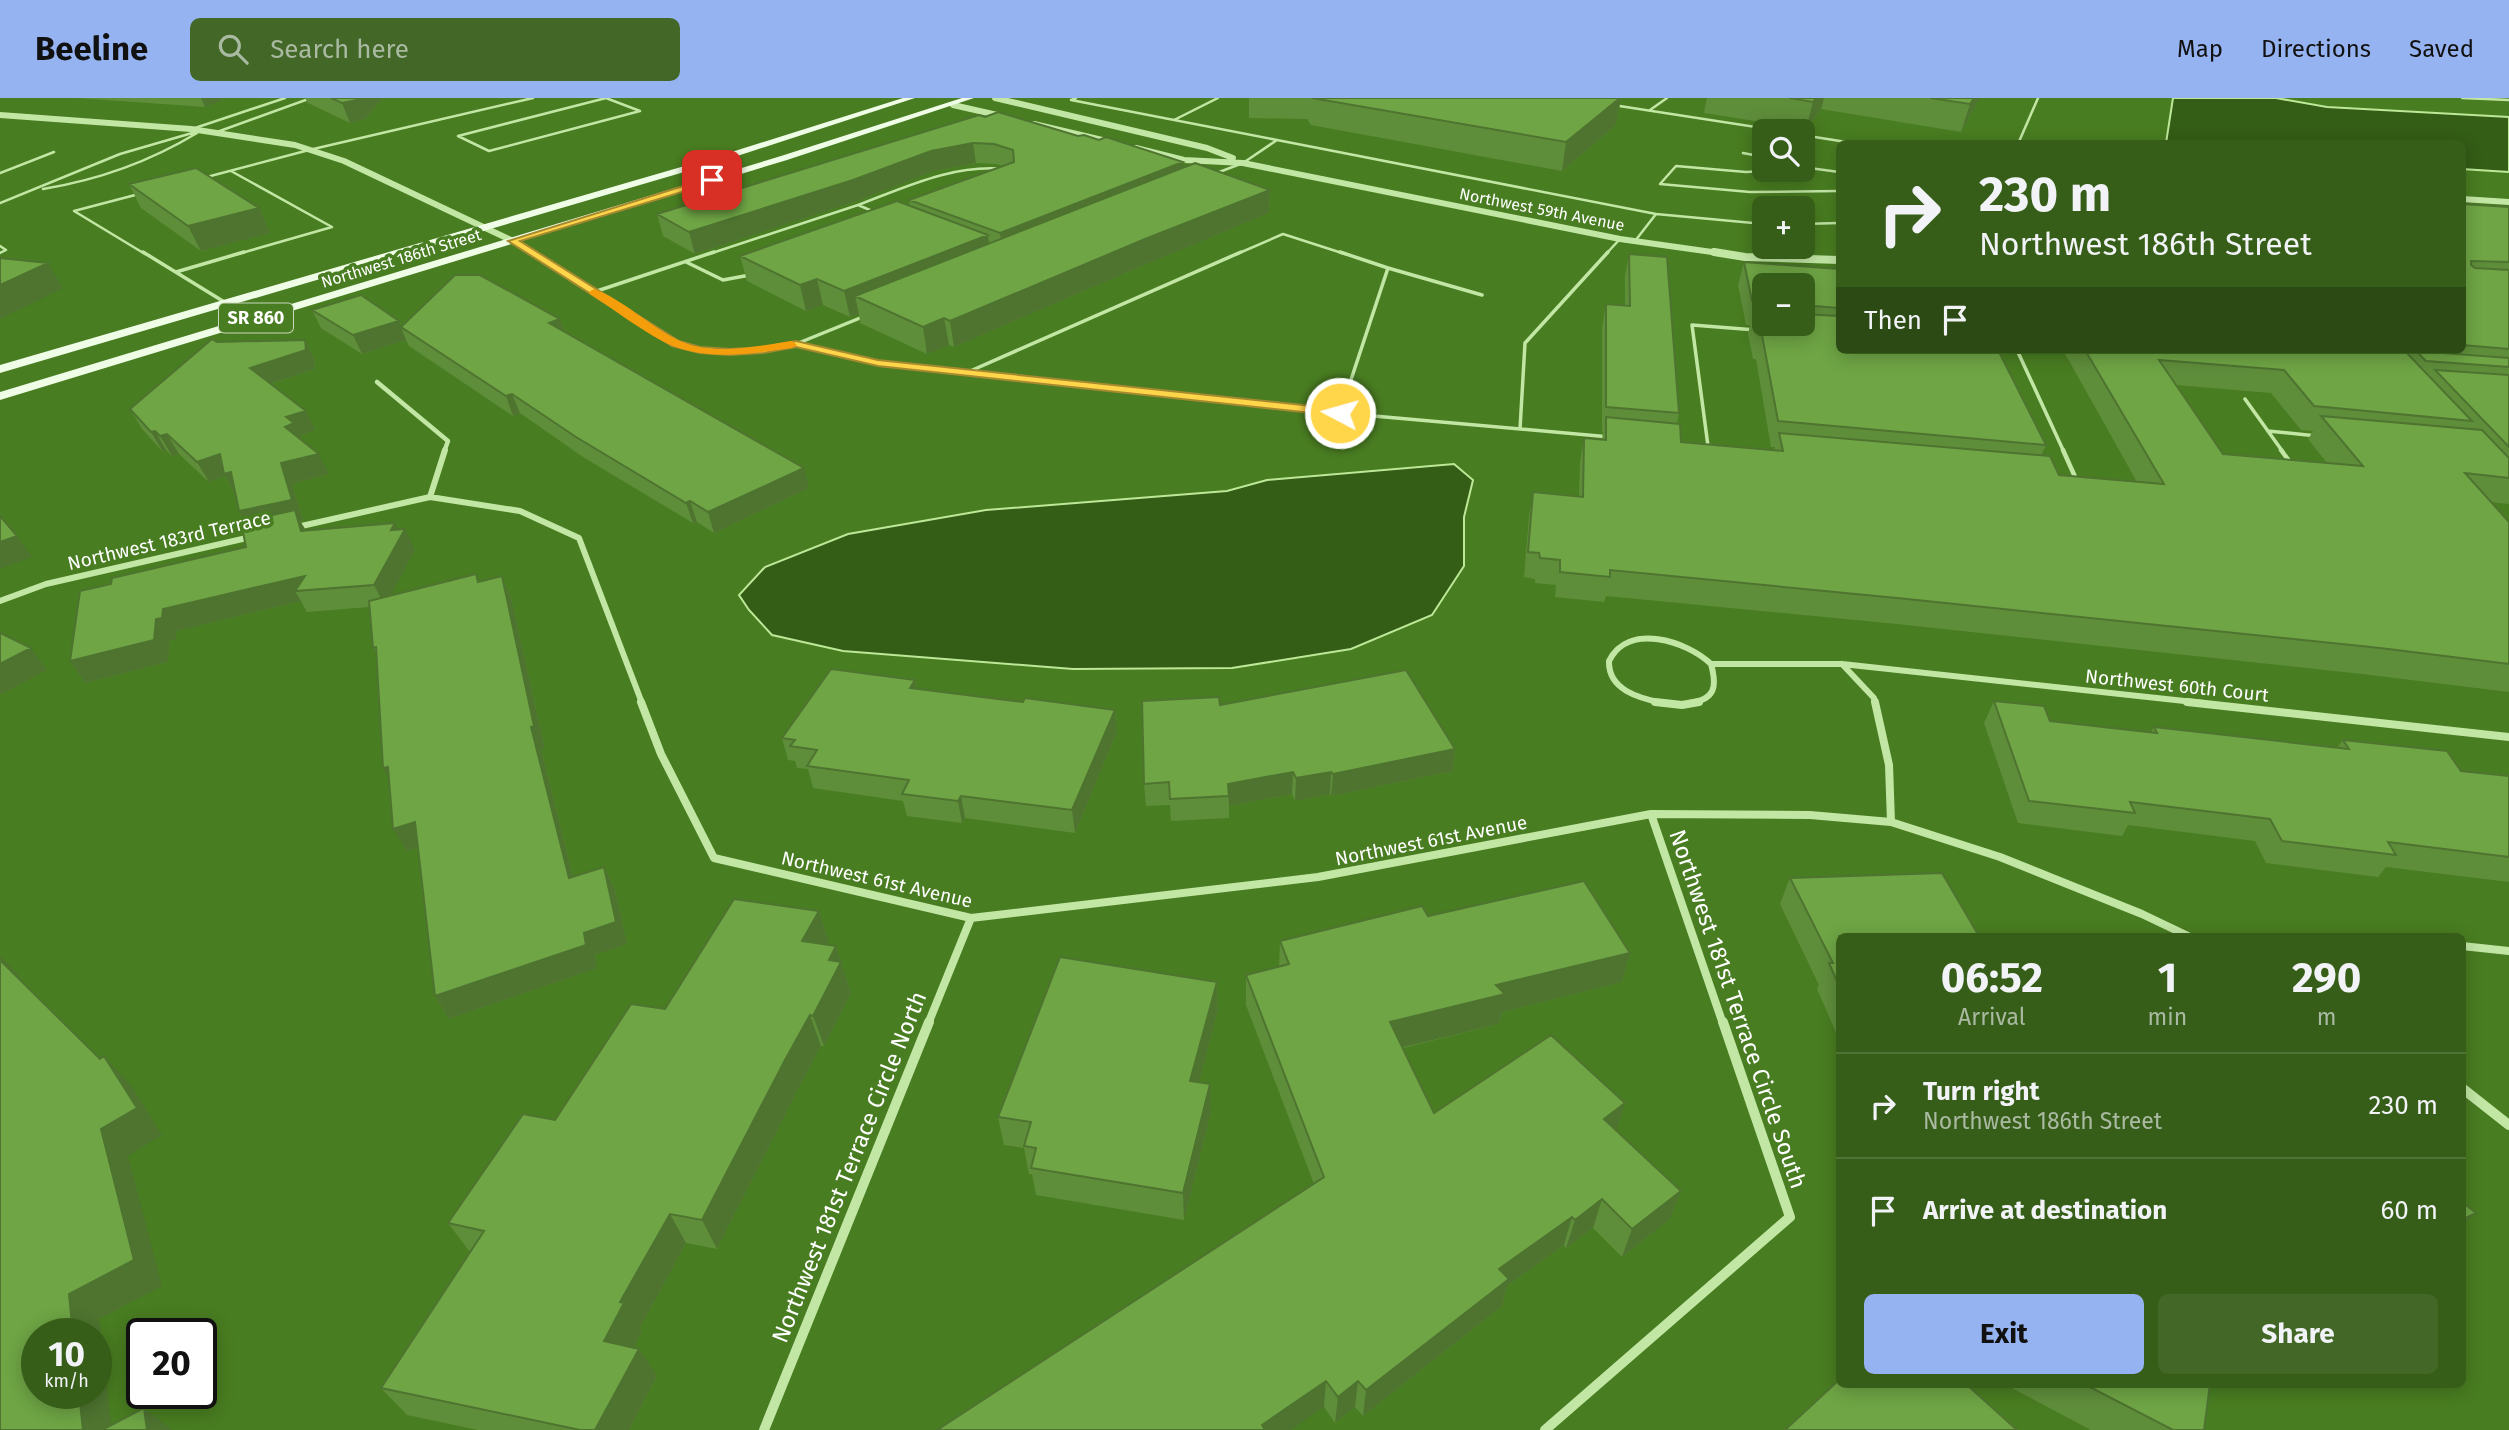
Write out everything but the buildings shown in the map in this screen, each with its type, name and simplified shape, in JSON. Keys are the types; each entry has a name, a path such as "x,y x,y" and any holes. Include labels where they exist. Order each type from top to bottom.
{"main road":[{"name":"Northwest 186th Street","path":"0,369 722,158 909,98"},
{"path":"917,116 938,98"},
{"name":"Northwest 186th Street","path":"0,396 513,241 970,98"}],"street":[{"name":"Northwest 59th Avenue","path":"995,98 1207,148 1243,163"},
{"path":"956,101 1009,118"},
{"path":"0,116 202,130 309,150 344,161 513,241"},
{"path":"1023,121 1117,144"},
{"name":"Northwest 59th Avenue","path":"1131,147 1184,160 1243,163 1620,239 1745,257 1836,260"},
{"path":"2466,199 2509,202"},
{"path":"377,382 448,441 430,497"},
{"name":"Northwest 183rd Terrace","path":"284,530 430,497"},
{"name":"Northwest 61st Avenue","path":"430,497 520,512 579,538 661,754 714,858 971,918 1318,877 1651,814 1810,815 1891,822"},
{"name":"Northwest 183rd Terrace","path":"0,601 46,584 257,536"},
{"path":"1659,639 1699,652 1711,664 1718,677 1715,689 1704,699 1687,705 1665,705 1635,696 1612,679 1608,666 1611,654 1622,645 1639,640 1659,639"},
{"name":"Northwest 60th Court","path":"1711,664 1842,664 2509,737"},
{"path":"1842,664 1874,698 1889,765 1891,822 2000,857 2142,914 2182,933"},
{"name":"Northwest 181st Terrace Circle South","path":"1545,1430 1790,1217 1651,814"},
{"name":"Northwest 181st Terrace Circle North","path":"764,1430 971,918"},
{"path":"2466,946 2509,951"},
{"path":"2466,1091 2509,1125"}],"lane":[{"path":"191,129 285,98"},
{"path":"217,132 311,98"},
{"path":"192,181 309,150 533,98"},
{"path":"606,98 640,111 489,151 458,136 606,98"},
{"path":"1076,98 1071,100 1656,214 1752,223"},
{"path":"1174,120 1218,98"},
{"path":"1650,110 1667,98"},
{"path":"2020,140 2038,98"},
{"path":"2462,98 2509,100"},
{"path":"1611,104 1752,126"},
{"path":"33,190 76,184 175,148 202,130"},
{"path":"0,203 120,154 202,130"},
{"path":"1815,137 1836,140"},
{"path":"1202,179 1243,163 1277,140"},
{"path":"0,173 54,152"},
{"path":"1743,153 1752,155"},
{"path":"594,292 968,167 988,166 1008,170"},
{"path":"1752,172 1676,166 1660,184 1729,193 1798,195 1836,191"},
{"path":"1815,168 1836,171"},
{"path":"176,272 332,227 231,171"},
{"path":"139,194 74,211 226,303"},
{"path":"858,205 880,214"},
{"path":"1635,241 1656,214"},
{"path":"1815,223 1836,223"},
{"path":"968,373 1283,234 1482,295"},
{"path":"1520,429 1525,343 1620,239"},
{"path":"513,241 676,343 700,350 763,350 796,344 874,312"},
{"path":"0,246 6,250 0,253"},
{"path":"686,262 723,280 752,274"},
{"path":"1340,413 1388,268"},
{"path":"1708,446 1692,325 1752,329"},
{"path":"796,344 878,363 1340,413 1614,438"},
{"path":"2019,354 2076,479 2063,478"},
{"path":"2245,399 2300,476"},
{"path":"2268,431 2321,436"},
{"path":"1695,445 1721,447"}],"shaded area":[{"path":"2173,98 2276,98 2327,107 2509,117 2509,172 2466,169 2466,140 2166,140"},
{"path":"1454,464 1473,480 1464,517 1464,566 1432,615 1351,649 1232,668 1073,669 843,651 772,635 739,595 765,567 848,534 986,510 1227,491 1267,480"}],"slow traffic":[{"path":"594,292 676,343 700,350 730,352 792,345"}],"route":[{"path":"712,180 513,241 676,343 700,350 763,350 796,344 878,363 1340,413"}]}
